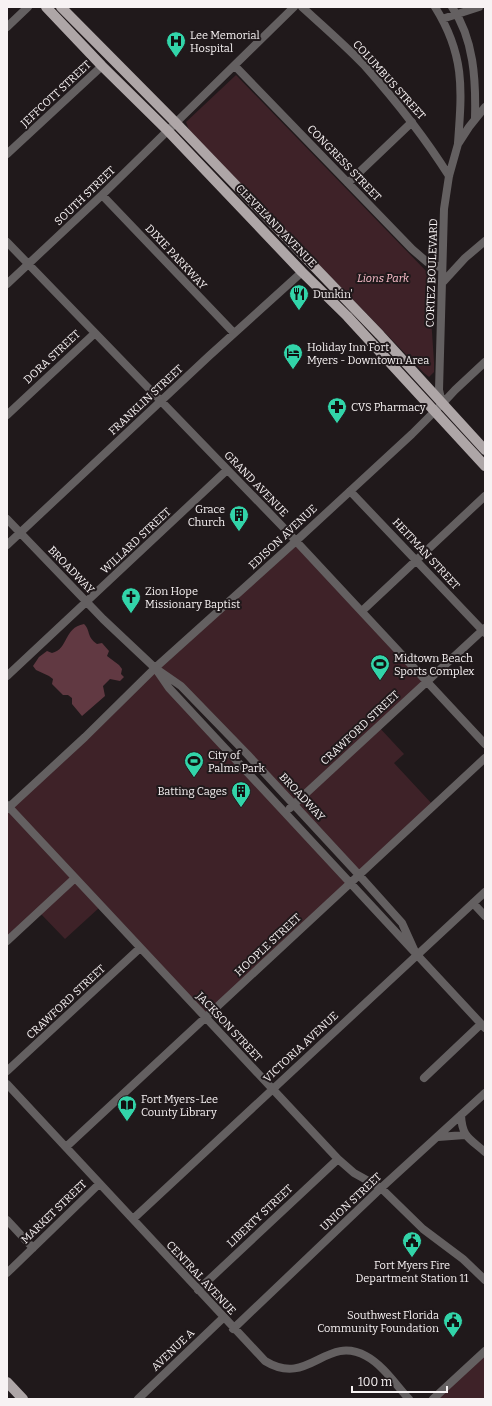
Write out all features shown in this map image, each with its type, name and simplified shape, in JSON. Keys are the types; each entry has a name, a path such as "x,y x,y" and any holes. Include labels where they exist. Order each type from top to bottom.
{"main road":[{"name":"CLEVELAND AVENUE","path":"46,7 102,66 168,131 302,272 439,408 485,450"},
{"name":"CLEVELAND AVENUE","path":"61,7 176,123 380,335 485,466"},
{"path":"302,272 324,276"},
{"path":"7,1382 23,1399"}],"street":[{"path":"7,27 28,7"},
{"name":"SOUTH STREET","path":"7,284 102,195 294,7"},
{"name":"COLUMBUS STREET","path":"302,7 364,65 428,142 449,176"},
{"name":"CORTEZ BOULEVARD","path":"435,7 448,30 457,53 460,77 458,144 449,176 444,209 439,408"},
{"path":"442,19 454,11 479,7"},
{"path":"454,11 467,36 470,52 476,96 474,120 465,118 460,109"},
{"name":"JEFFCOTT STREET","path":"7,154 102,66"},
{"name":"CONGRESS STREET","path":"235,66 422,258 427,262 442,268"},
{"name":"CORTEZ BOULEVARD","path":"458,144 474,120 485,107"},
{"path":"348,183 412,122"},
{"name":"DIXIE PARKWAY","path":"102,195 234,333"},
{"path":"443,282 465,258 485,241"},
{"name":"GRAND AVENUE","path":"7,242 296,541 485,744"},
{"name":"FRANKLIN STREET","path":"7,545 234,333 302,272"},
{"name":"DORA STREET","path":"7,414 95,333"},
{"name":"EDISON AVENUE","path":"8,807 85,737 155,668 296,541 439,408 454,390 485,362"},
{"name":"WILLARD STREET","path":"7,676 227,470"},
{"name":"HEITMAN STREET","path":"350,490 484,630"},
{"path":"362,611 485,496"},
{"name":"BROADWAY","path":"7,519 87,602 155,668 181,686 226,731 402,923 416,954"},
{"name":"CRAWFORD STREET","path":"285,813 484,630"},
{"name":"BROADWAY","path":"155,668 169,688 483,1026"},
{"name":"HOOPLE STREET","path":"66,1148 485,758"},
{"name":"JACKSON STREET","path":"8,807 338,1159 354,1173 381,1188 423,1229 463,1259 484,1278"},
{"path":"7,941 75,878"},
{"name":"VICTORIA AVENUE","path":"133,1219 416,954 485,892"},
{"path":"473,903 485,916"},
{"name":"CRAWFORD STREET","path":"7,1072 140,948"},
{"path":"424,1078 483,1026"},
{"name":"CENTRAL AVENUE","path":"7,1084 233,1329 265,1361 280,1368 296,1369 334,1352 343,1350 357,1352 366,1356 378,1365 409,1399"},
{"name":"UNION STREET","path":"233,1329 381,1188 485,1093"},
{"path":"461,1115 461,1127 465,1135 485,1152"},
{"path":"438,1137 465,1135"},
{"name":"LIBERTY STREET","path":"198,1290 338,1159"},
{"name":"MARKET STREET","path":"7,1273 100,1184"},
{"path":"7,1220 33,1248"},
{"name":"AVENUE A","path":"138,1399 223,1318"},
{"path":"433,1399 485,1351"}],"green space":[{"name":"Lions Park","path":"236,75 428,273 434,362 434,372 429,377 189,130 186,122"},
{"path":"296,544 425,681 377,725 404,754 394,763 433,805 360,872 158,668"},
{"name":"City of Palms Park","path":"155,671 349,883 206,1015 12,807"},
{"path":"9,809 73,877 7,939 7,811"},
{"path":"75,880 100,907 65,939 40,913"},
{"path":"485,1351 485,1399 433,1399"}],"shaded area":[{"path":"84,624 94,641 97,644 102,643 109,651 107,656 119,665 122,669 121,674 124,677 120,681 110,679 103,686 105,696 82,716 72,704 72,698 68,695 63,695 52,684 53,679 36,670 33,666 39,657 47,651 52,653 57,651 69,634 77,626"}],"place":[{"name":"Lee Memorial Hospital","path":"176,58"},
{"name":"Dunkin'","path":"299,311"},
{"name":"Holiday Inn Fort Myers - Downtown Area","path":"293,370"},
{"name":"CVS Pharmacy","path":"337,424"},
{"name":"Grace Church","path":"239,532"},
{"name":"Zion Hope Missionary Baptist","path":"131,614"},
{"name":"Midtown Beach Sports Complex","path":"380,681"},
{"name":"City of Palms Park","path":"194,778"},
{"name":"Batting Cages","path":"241,808"},
{"name":"Fort Myers-Lee County Library","path":"127,1122"},
{"name":"Fort Myers Fire Department Station 11","path":"412,1258"},
{"name":"Southwest Florida Community Foundation","path":"453,1338"}]}
